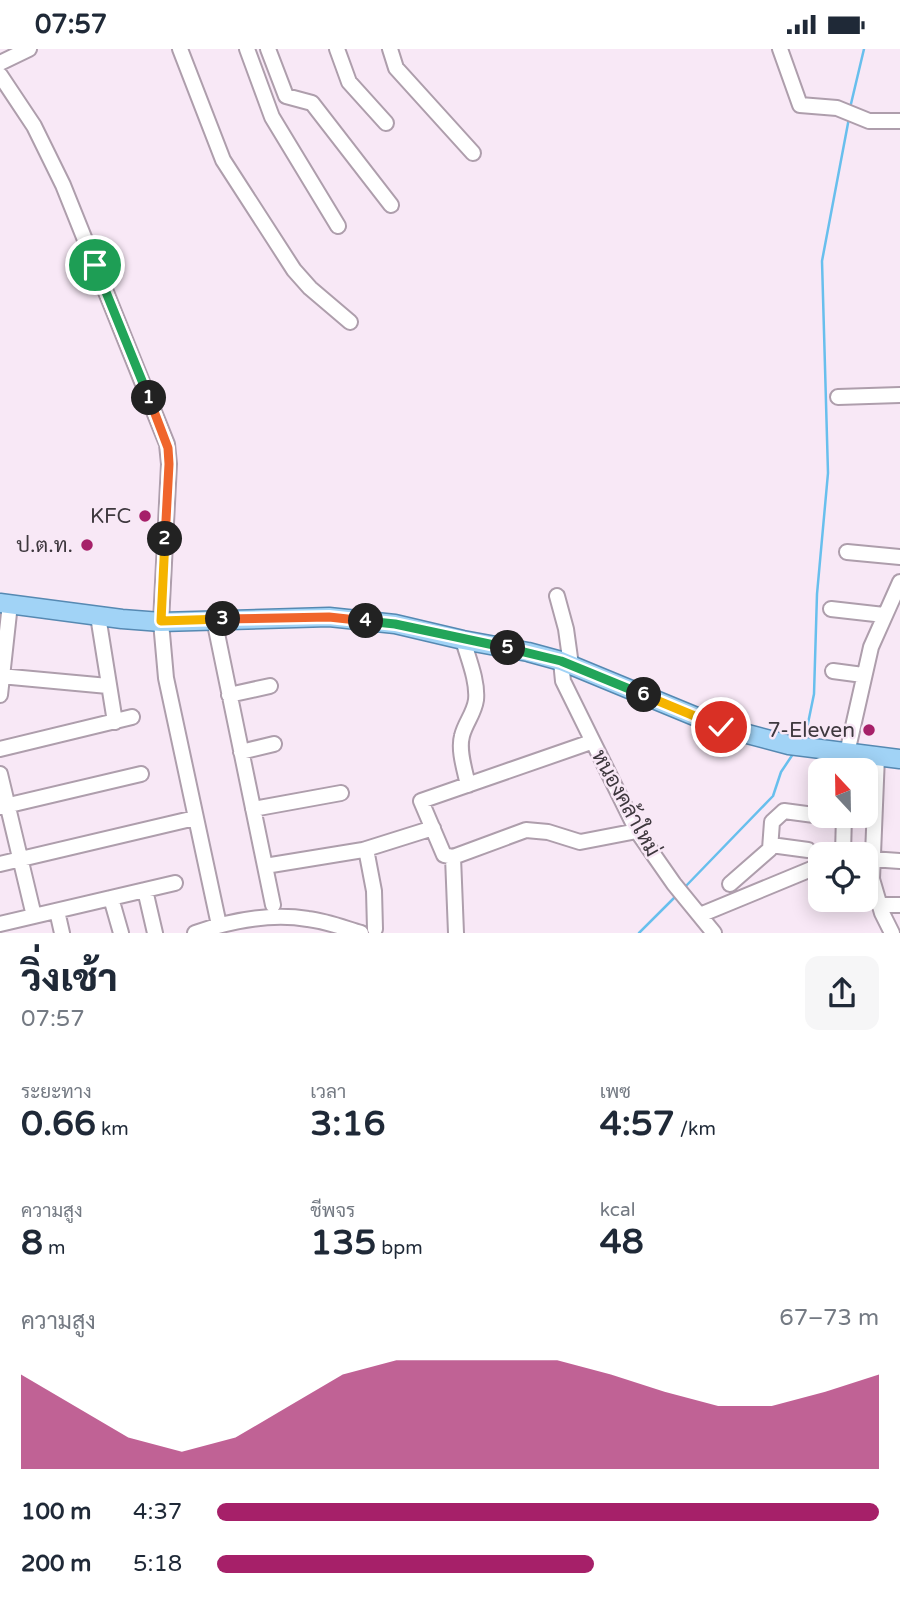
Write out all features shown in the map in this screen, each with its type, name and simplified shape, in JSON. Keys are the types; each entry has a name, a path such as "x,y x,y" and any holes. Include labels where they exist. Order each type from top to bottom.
{"main road":[{"path":"5,604 161,621 329,617 395,624 528,652 566,663 721,727 834,758"},
{"path":"867,758 877,756 900,759"}],"street":[{"path":"7,57 29,49"},
{"path":"180,49 223,160 294,270 310,288 350,322"},
{"path":"247,49 272,117 338,226"},
{"path":"268,49 286,96 312,103 391,205"},
{"path":"337,49 349,82 386,123"},
{"path":"390,49 396,68 472,153"},
{"path":"780,49 800,105 837,108 869,121 900,121"},
{"path":"0,75 34,126 63,185 167,444 169,464 161,621 166,678 219,925"},
{"path":"838,397 900,395"},
{"path":"847,552 900,557"},
{"path":"848,758 871,647 900,582"},
{"name":"หนองคล้าใหม่","path":"557,596 566,629 563,681 637,831 680,892 714,933"},
{"path":"0,695 5,604"},
{"path":"831,609 884,615"},
{"path":"98,616 115,722"},
{"path":"214,619 273,905"},
{"path":"463,640 476,698 473,714 460,740 468,785"},
{"path":"833,671 863,675"},
{"path":"1,676 108,687"},
{"path":"229,695 270,685"},
{"path":"0,749 132,717"},
{"path":"592,742 421,801 444,855 453,857 526,830 548,832 580,842 637,831"},
{"path":"241,753 274,744"},
{"path":"872,842 877,756"},
{"path":"0,774 4,806 34,916"},
{"path":"4,806 141,774"},
{"path":"253,809 341,793"},
{"path":"730,884 770,849 772,822 784,811 808,813"},
{"path":"0,864 195,818"},
{"path":"265,866 366,849 433,828"},
{"path":"771,845 808,850"},
{"path":"195,933 219,925 264,919 308,919 368,931 374,891 366,849"},
{"path":"453,857 456,933"},
{"path":"878,859 900,860"},
{"path":"700,915 808,870"},
{"path":"3,933 0,924 175,883"},
{"path":"145,890 155,933"},
{"path":"111,898 121,933"},
{"path":"878,901 892,933"},
{"path":"879,905 900,905"},
{"path":"57,911 62,933"}],"waterway":[{"path":"850,108 864,49"},
{"path":"802,739 806,733 814,694 817,594 828,473 822,261 849,118"},
{"path":"684,888 773,796 781,772 793,754"},
{"path":"639,933 676,896"}],"place":[{"name":"KFC","path":"145,516"},
{"name":"ป.ต.ท.","path":"87,545"},
{"name":"7-Eleven","path":"869,730"}],"route":[{"path":"95,265 167,444 169,464 161,621 329,617 395,624 561,661 721,727"}]}
